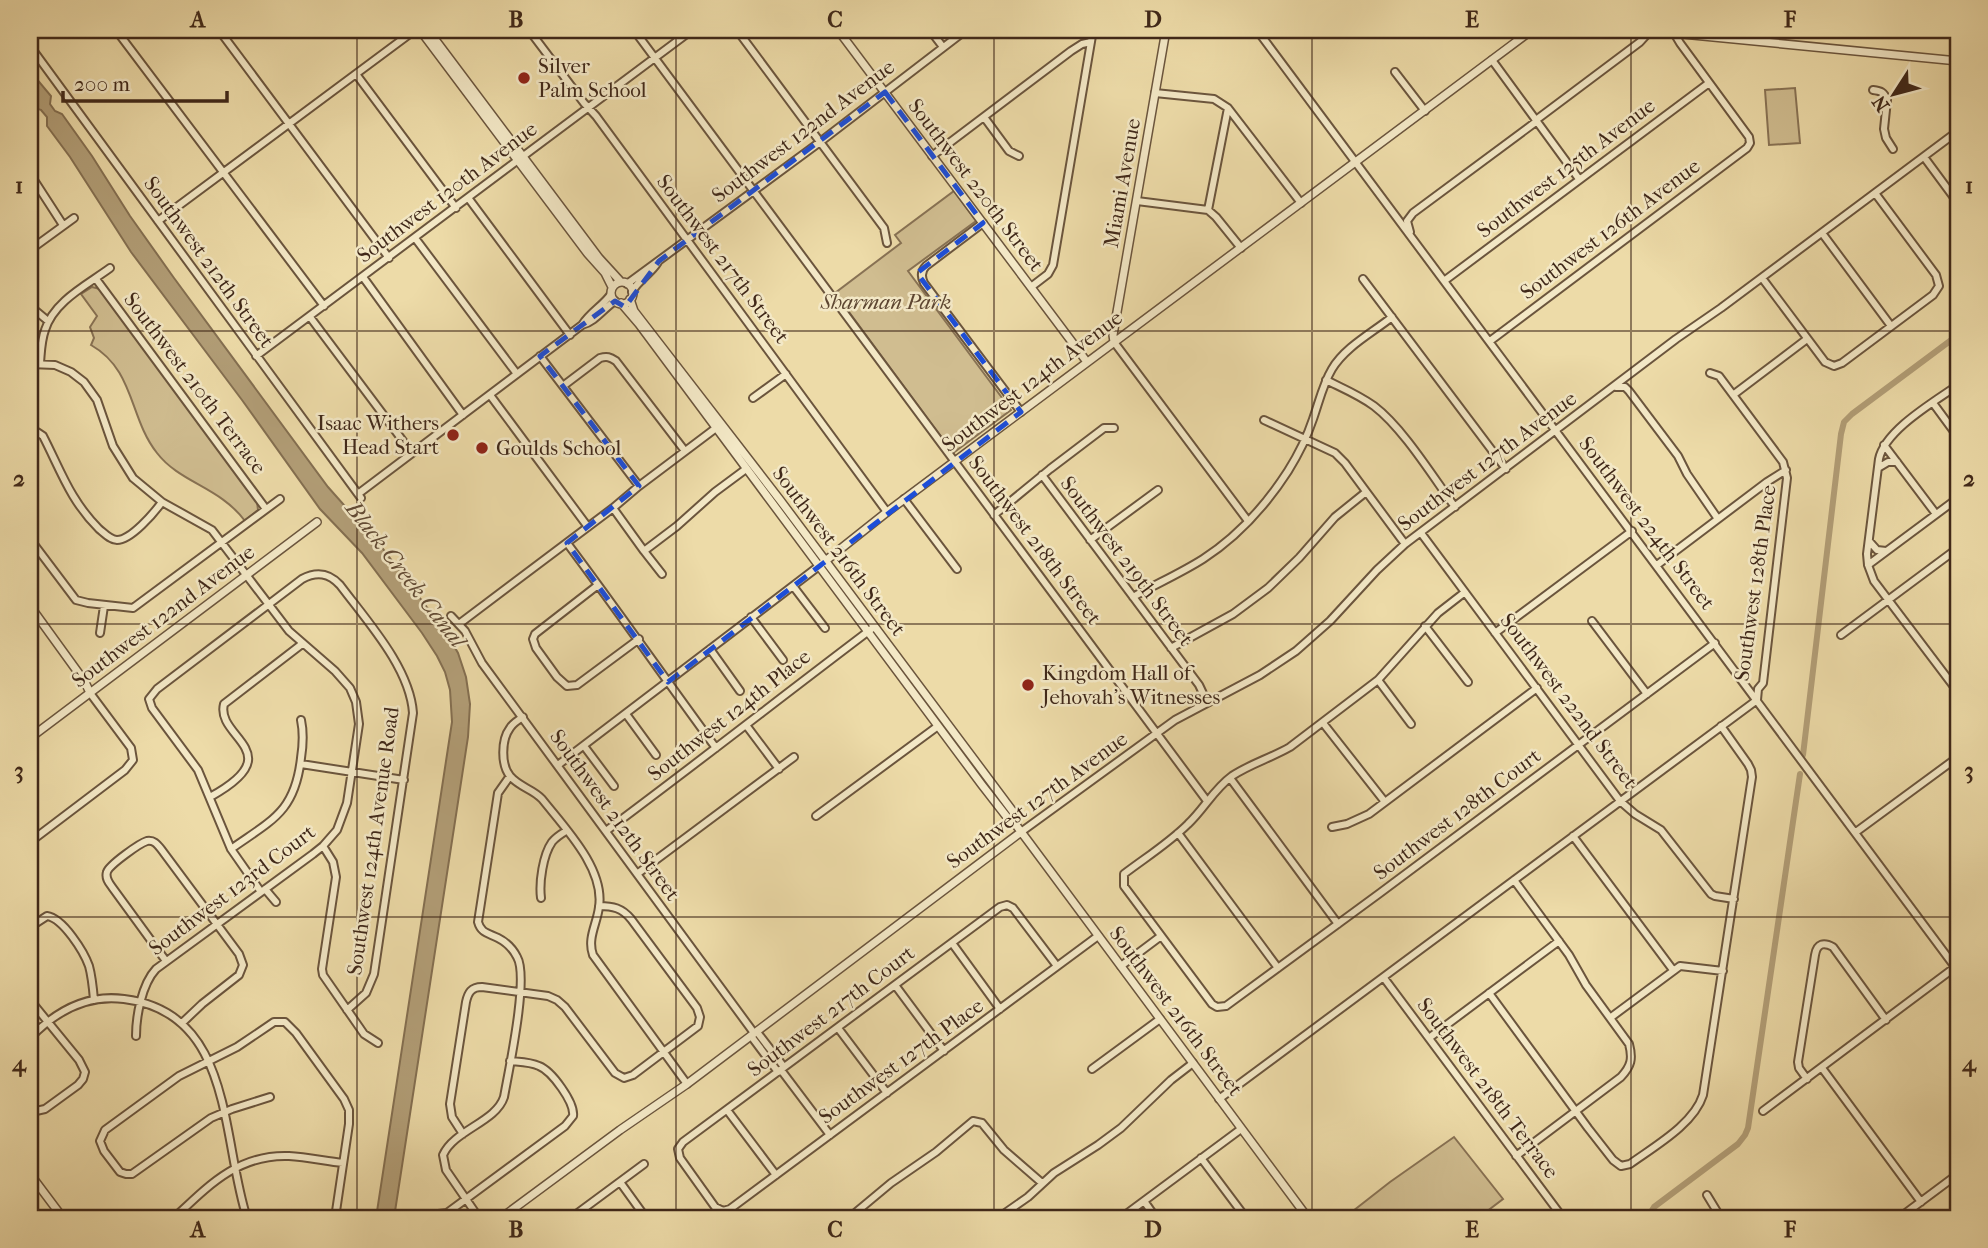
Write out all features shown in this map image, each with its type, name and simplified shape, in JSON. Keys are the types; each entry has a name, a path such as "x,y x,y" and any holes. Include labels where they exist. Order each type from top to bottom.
{"street":[{"path":"116,30 324,306"},
{"path":"219,30 389,258"},
{"path":"158,221 417,30"},
{"name":"Southwest 216th Street","path":"417,30 612,275 624,283 631,296 634,311 765,480 871,629 1017,817 1019,828"},
{"name":"Southwest 216th Street","path":"428,30 589,257 605,273 615,296 746,469 822,563"},
{"name":"Southwest 217th Street","path":"529,30 887,512"},
{"name":"Southwest 218th Street","path":"634,30 1207,801"},
{"name":"Southwest 120th Avenue","path":"256,356 692,30"},
{"path":"737,30 884,228 887,243"},
{"name":"Southwest 220th Street","path":"838,30 1087,362"},
{"path":"930,30 943,47"},
{"name":"Southwest 122nd Avenue","path":"624,283 659,261 967,30"},
{"path":"1031,287 1048,274 1053,265 1093,30"},
{"name":"Miami Avenue","path":"1114,342 1113,335 1166,30"},
{"name":"Southwest 224th Street","path":"1257,30 1957,968"},
{"name":"Southwest 124th Avenue","path":"558,765 904,499 1532,30"},
{"path":"1641,30 1958,61"},
{"path":"1411,237 1407,223 1413,213 1640,42 1650,31"},
{"path":"1674,33 1709,83"},
{"path":"932,156 1071,51 1091,42"},
{"name":"Southwest 212th Street","path":"30,46 360,496 412,453"},
{"path":"1492,60 1579,179"},
{"path":"1395,72 1424,111"},
{"path":"356,74 456,208"},
{"name":"Southwest 126th Avenue","path":"1490,341 1747,148 1749,137 1709,83"},
{"name":"Southwest 125th Avenue","path":"1444,281 1709,83"},
{"path":"1873,90 1883,92 1887,100 1884,133 1893,149"},
{"path":"1155,93 1214,99 1228,108 1301,203"},
{"path":"1208,210 1228,108"},
{"path":"984,117 1009,151 1019,156"},
{"name":"Southwest 127th Avenue","path":"501,1218 754,1034 1019,828 1175,720 1259,676 1305,644 1405,544 1958,131"},
{"path":"1924,157 1958,203"},
{"path":"30,174 63,225"},
{"path":"1949,190 1958,183"},
{"path":"1762,278 1825,362 1834,366 1842,363 1933,295 1940,284 1936,275 1875,193"},
{"path":"469,198 570,335"},
{"path":"1137,201 1208,210 1216,216 1241,248"},
{"path":"30,250 74,218"},
{"path":"983,223 926,266 922,272 924,283 1021,412"},
{"path":"1822,233 1891,326"},
{"path":"415,238 517,374"},
{"name":"Southwest 122nd Avenue","path":"631,296 635,286 659,261"},
{"path":"30,364 40,363 42,339 48,321 60,307 110,268"},
{"path":"363,277 463,415"},
{"name":"Southwest 210th Terrace","path":"96,279 267,509"},
{"path":"1363,279 1506,469"},
{"path":"615,296 624,283"},
{"path":"310,317 412,453 570,335 608,299 631,296"},
{"path":"30,306 48,321"},
{"path":"1133,597 1205,557 1248,521 1272,494 1305,440 1332,367 1344,354 1392,317"},
{"path":"1733,395 1807,339"},
{"path":"1114,342 1248,521"},
{"path":"540,356 639,486"},
{"path":"563,386 600,358 611,358 685,451"},
{"name":"Southwest 123rd Court","path":"40,363 66,369 84,382 97,400 120,459 142,486 162,502 208,527 289,631 342,678 354,694 358,710 359,724 352,773 343,817 337,830 323,846 149,976 136,1025 136,1036"},
{"path":"1657,565 1786,470 1783,462 1719,376 1710,373"},
{"path":"753,398 786,374"},
{"path":"1326,380 1356,394 1388,418 1455,507"},
{"path":"1958,385 1893,433 1884,444 1878,468 1868,565 1874,581 1958,691"},
{"path":"1611,389 1618,386 1629,391 1678,456 1718,519"},
{"path":"490,395 588,527"},
{"path":"1933,403 1958,437"},
{"path":"1264,420 1335,453 1405,544"},
{"path":"459,624 716,428 729,436 757,475 765,480"},
{"path":"994,515 1104,428 1114,428"},
{"path":"30,433 40,434 45,440 63,481 79,506 112,539 120,540 145,522 162,502"},
{"path":"1884,444 1936,514"},
{"path":"1878,468 1888,462 1897,462"},
{"path":"645,551 746,469"},
{"name":"Southwest 128th Place","path":"1757,700 1758,689 1763,683 1786,470"},
{"name":"Southwest 219th Street","path":"1042,475 1199,685 1208,702"},
{"path":"1090,540 1158,490"},
{"path":"1171,649 1233,614 1259,595 1283,575 1335,517 1366,492"},
{"path":"1868,565 1958,498"},
{"path":"30,539 74,598 82,602 129,609 136,607 280,499"},
{"path":"904,499 957,569"},
{"path":"613,509 662,575"},
{"name":"Southwest 122nd Avenue","path":"30,738 317,522"},
{"path":"1495,633 1632,531"},
{"name":"Southwest 222nd Street","path":"1421,533 1620,801 1661,830 1711,894 1734,899"},
{"path":"1869,541 1875,548 1886,551"},
{"path":"567,543 716,748"},
{"path":"1841,635 1957,551"},
{"name":"Southwest 124th Avenue Road","path":"268,605 306,577 322,574 333,578 394,659 411,697 413,713 374,974 366,993 347,1010"},
{"path":"598,585 535,634 533,639 536,648 557,677 570,687 580,683 639,639"},
{"path":"793,586 825,628"},
{"path":"1121,967 1161,936 1124,886 1124,874 1178,833 1230,778 1242,769 1277,755 1378,680 1425,626 1465,592"},
{"path":"268,605 157,689 150,696 150,702 195,766 231,849 263,890 276,902"},
{"path":"30,606 131,748 133,760 129,767 30,842"},
{"path":"100,633 104,606"},
{"name":"Southwest 212th Street","path":"451,616 459,624 482,663 830,1135"},
{"path":"751,617 783,660"},
{"path":"1592,621 1647,694"},
{"path":"1425,626 1468,682"},
{"name":"Southwest 216th Street","path":"871,629 938,726 1010,821 1019,828 1308,1218"},
{"name":"Southwest 124th Place","path":"606,831 871,629"},
{"name":"Southwest 128th Court","path":"1161,936 1212,1004 1217,1007 1226,1006 1715,643"},
{"path":"210,797 240,776 247,762 244,746 223,715 225,704 302,644"},
{"path":"710,649 740,691"},
{"path":"1378,680 1411,724"},
{"path":"1332,827 1358,820 1385,802 1537,688"},
{"path":"1219,1099 1757,700"},
{"path":"626,714 656,755"},
{"path":"523,717 510,727 506,737 503,756 510,776 536,792 588,860 600,887 599,906 591,938 593,955 687,1084"},
{"path":"231,849 285,808 294,793 304,735 301,720"},
{"path":"1322,723 1385,802"},
{"path":"746,725 779,769"},
{"path":"816,816 938,726"},
{"path":"1489,993 1613,1160 1621,1166 1630,1164 1695,1113 1700,1105 1723,971 1751,770 1721,726"},
{"path":"584,746 614,786"},
{"path":"637,874 794,757"},
{"path":"1856,832 1958,757"},
{"path":"301,764 404,780"},
{"path":"479,1218 446,1170 443,1158 446,1148 502,1102 510,1061 522,970 517,956 504,942 484,932 478,922 498,793 510,776"},
{"path":"1230,778 1338,923"},
{"path":"541,898 539,883 551,845 566,831"},
{"path":"1178,833 1278,968"},
{"path":"1573,836 1673,970"},
{"path":"166,961 106,875 115,863 149,841 161,849 217,925 241,958 243,969 182,1023"},
{"path":"323,846 334,862 335,877 322,972 365,1034 378,1043"},
{"path":"1514,880 1569,955 1586,985 1629,1044 1632,1055 1628,1069 1621,1077 1516,1156"},
{"name":"Southwest 217th Court","path":"723,1211 715,1207 680,1158 678,1149 683,1142 1000,907 1007,905 1016,911 1057,966"},
{"path":"463,1134 452,1117 450,1104 466,1002 470,991 475,988 548,996 562,1004 615,1073 624,1078 633,1075 696,1028 700,1021 697,1008 626,914 616,908 599,906"},
{"path":"30,927 44,917 50,916 60,921 84,955 94,1000"},
{"name":"Southwest 127th Place","path":"723,1211 730,1209 1098,936"},
{"path":"1429,1038 1559,941"},
{"path":"952,943 1000,1009"},
{"path":"1807,1079 1798,1062 1816,948 1821,944 1833,947 1886,1020"},
{"path":"1610,1018 1680,966 1723,971"},
{"path":"1763,1111 1957,968"},
{"name":"Southwest 218th Terrace","path":"1384,978 1563,1218"},
{"path":"895,985 944,1051"},
{"path":"30,1038 70,1007 94,1000 120,998 142,1002 182,1023 200,1043 217,1081 247,1218"},
{"path":"30,1000 84,1068 84,1076 78,1085 45,1109 31,1110"},
{"path":"1092,1069 1160,1019"},
{"path":"270,1097 224,1113 201,1125 135,1172 126,1174 118,1170 100,1143 106,1130 171,1082 243,1044 274,1022 282,1021 296,1033 347,1105 349,1119 335,1218"},
{"path":"838,1028 887,1093"},
{"path":"438,1214 447,1213 572,1119 574,1113 570,1101 544,1068 510,1061"},
{"path":"998,1218 1059,1170 1112,1135 1192,1063"},
{"path":"1822,1068 1921,1202"},
{"path":"727,1110 776,1175"},
{"path":"849,1218 976,1120 985,1125 1009,1156 1042,1184"},
{"path":"1121,1218 1241,1129"},
{"path":"174,1218 212,1182 244,1164 280,1156 343,1163"},
{"path":"1201,1158 1246,1218"},
{"path":"571,1218 644,1164"},
{"path":"30,1174 62,1218"},
{"path":"1899,1218 1958,1174"},
{"path":"620,1182 646,1218"},
{"path":"1707,1195 1721,1218"},
{"path":"1144,1201 1156,1218"}],"highlighted area":[{"path":"885,92 983,223 917,273 1021,412 668,682 567,543 639,486 540,356 615,301 625,307 659,261"}],"green space":[{"path":"1795,88 1800,143 1769,145 1765,90"},
{"name":"Sharman Park","path":"954,191 976,221 908,271 1011,410 953,453 835,293 901,243 895,235"},
{"path":"92,287 100,289 257,502 258,510 245,521 224,500 177,472 157,453 141,425 124,381 105,355 91,345 94,338 90,327 97,316 81,294"},
{"path":"1454,1137 1503,1199 1478,1218 1344,1218 1390,1182"}],"shaded area":[{"name":"Black Creek Canal","path":"30,71 51,96 50,104 55,111 62,114 92,156 174,278 328,487 383,549 447,634 458,653 466,677 470,704 468,737 394,1218 376,1218 452,722 450,690 445,672 422,633 362,553 320,509 131,252 47,126 47,117 30,100"}],"waterway":[{"path":"1803,755 1844,422 1958,335"},
{"path":"1647,1218 1654,1207 1738,1144 1748,1128 1800,774"}],"place":[{"name":"Silver Palm School","path":"524,78"},
{"name":"Isaac Withers Head Start","path":"453,435"},
{"name":"Goulds School","path":"482,448"},
{"name":"Kingdom Hall of Jehovah's Witnesses","path":"1028,685"}]}
